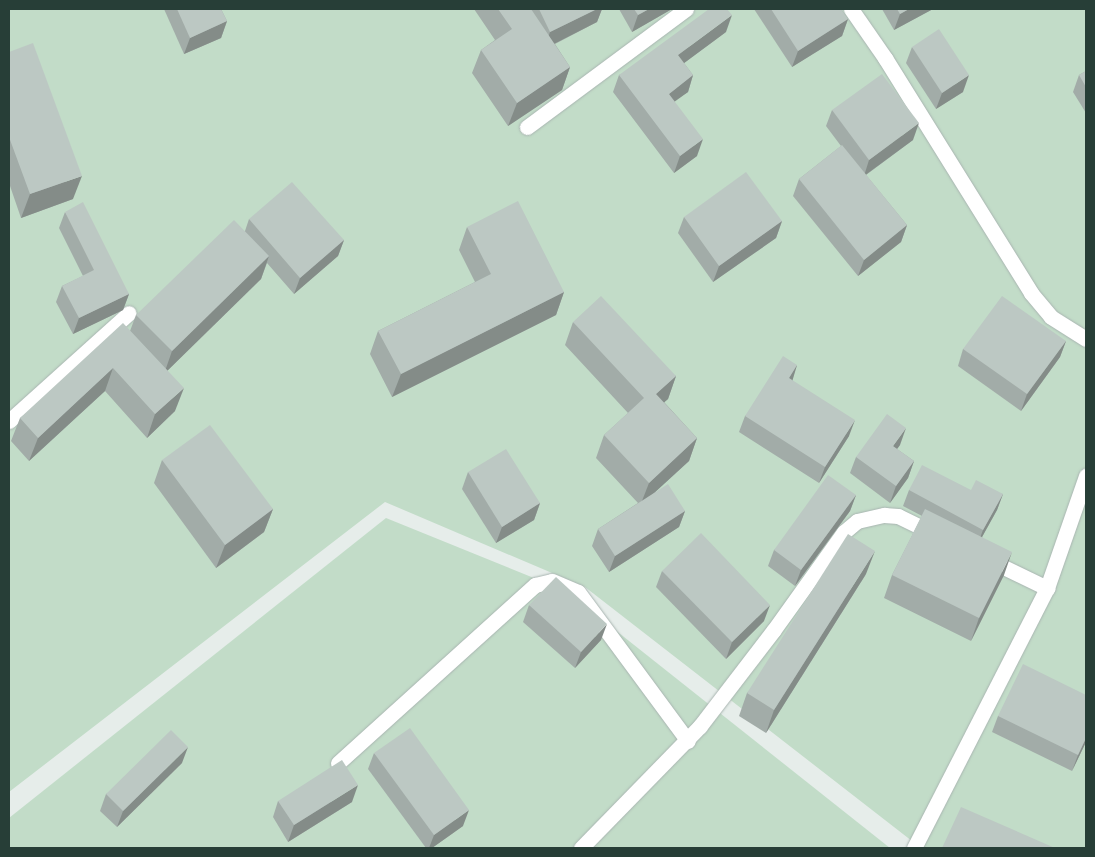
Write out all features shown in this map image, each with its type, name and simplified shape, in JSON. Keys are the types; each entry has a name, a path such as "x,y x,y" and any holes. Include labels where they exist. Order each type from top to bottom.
{"street":[{"path":"527,127 686,9"},
{"path":"851,9 886,58 1032,293 1052,317 1086,339"},
{"path":"9,421 128,313"},
{"path":"914,848 1047,588 1086,476"},
{"path":"581,848 688,741 773,631 844,532 857,521 870,515 898,516 950,541"},
{"path":"977,554 1047,588"},
{"path":"338,763 535,585 543,582 562,583 578,592 688,741"},
{"path":"1008,662 1026,671"}],"green space":[{"path":"9,9 1086,9 1086,848 921,848 585,587 385,502 9,792"},
{"path":"386,518 566,591 890,848 9,848 9,818"}],"building":[{"path":"177,9 221,9 227,21 190,38"},
{"path":"498,9 531,9 570,67 517,103 481,50 512,29"},
{"path":"539,9 597,9 550,32"},
{"path":"634,9 649,9 638,15"},
{"path":"709,9 727,9 732,15 678,55 693,75 669,94 703,139 680,156 619,75"},
{"path":"771,9 841,9 848,19 798,51"},
{"path":"897,9 909,9 900,14"},
{"path":"939,29 969,75 942,93 912,47"},
{"path":"33,43 82,176 30,194 9,137 9,52"},
{"path":"1086,71 1086,87 1079,75"},
{"path":"882,74 919,123 869,160 832,110"},
{"path":"842,145 907,225 864,260 799,179"},
{"path":"746,172 782,221 719,266 684,217"},
{"path":"292,182 344,240 300,278 249,219"},
{"path":"518,201 564,292 401,374 378,331 491,274 467,227"},
{"path":"83,202 129,294 79,318 62,286 94,270 65,212"},
{"path":"234,220 269,256 172,351 136,315"},
{"path":"601,296 676,376 656,394 697,438 649,483 604,435 644,398 573,322"},
{"path":"1002,296 1066,341 1027,394 963,349"},
{"path":"123,323 184,388 155,414 113,368 38,438 20,418"},
{"path":"783,356 797,365 789,378 855,420 825,467 745,416"},
{"path":"887,414 906,428 893,446 914,461 896,486 856,457"},
{"path":"210,425 273,509 225,545 162,460"},
{"path":"506,449 540,503 502,527 468,472"},
{"path":"922,465 971,490 976,480 1003,494 983,530 909,490"},
{"path":"828,475 856,495 801,570 774,550"},
{"path":"668,484 685,511 615,556 598,529"},
{"path":"925,509 1012,552 979,618 892,575"},
{"path":"701,533 770,605 732,642 662,571"},
{"path":"848,534 875,551 774,710 747,693"},
{"path":"556,577 607,624 581,652 529,605"},
{"path":"1023,664 1086,695 1086,738 1078,755 998,716"},
{"path":"410,728 469,810 434,835 374,753"},
{"path":"171,730 188,747 123,811 106,794"},
{"path":"342,760 358,785 294,825 278,801"},
{"path":"961,807 1055,848 942,848"}]}
